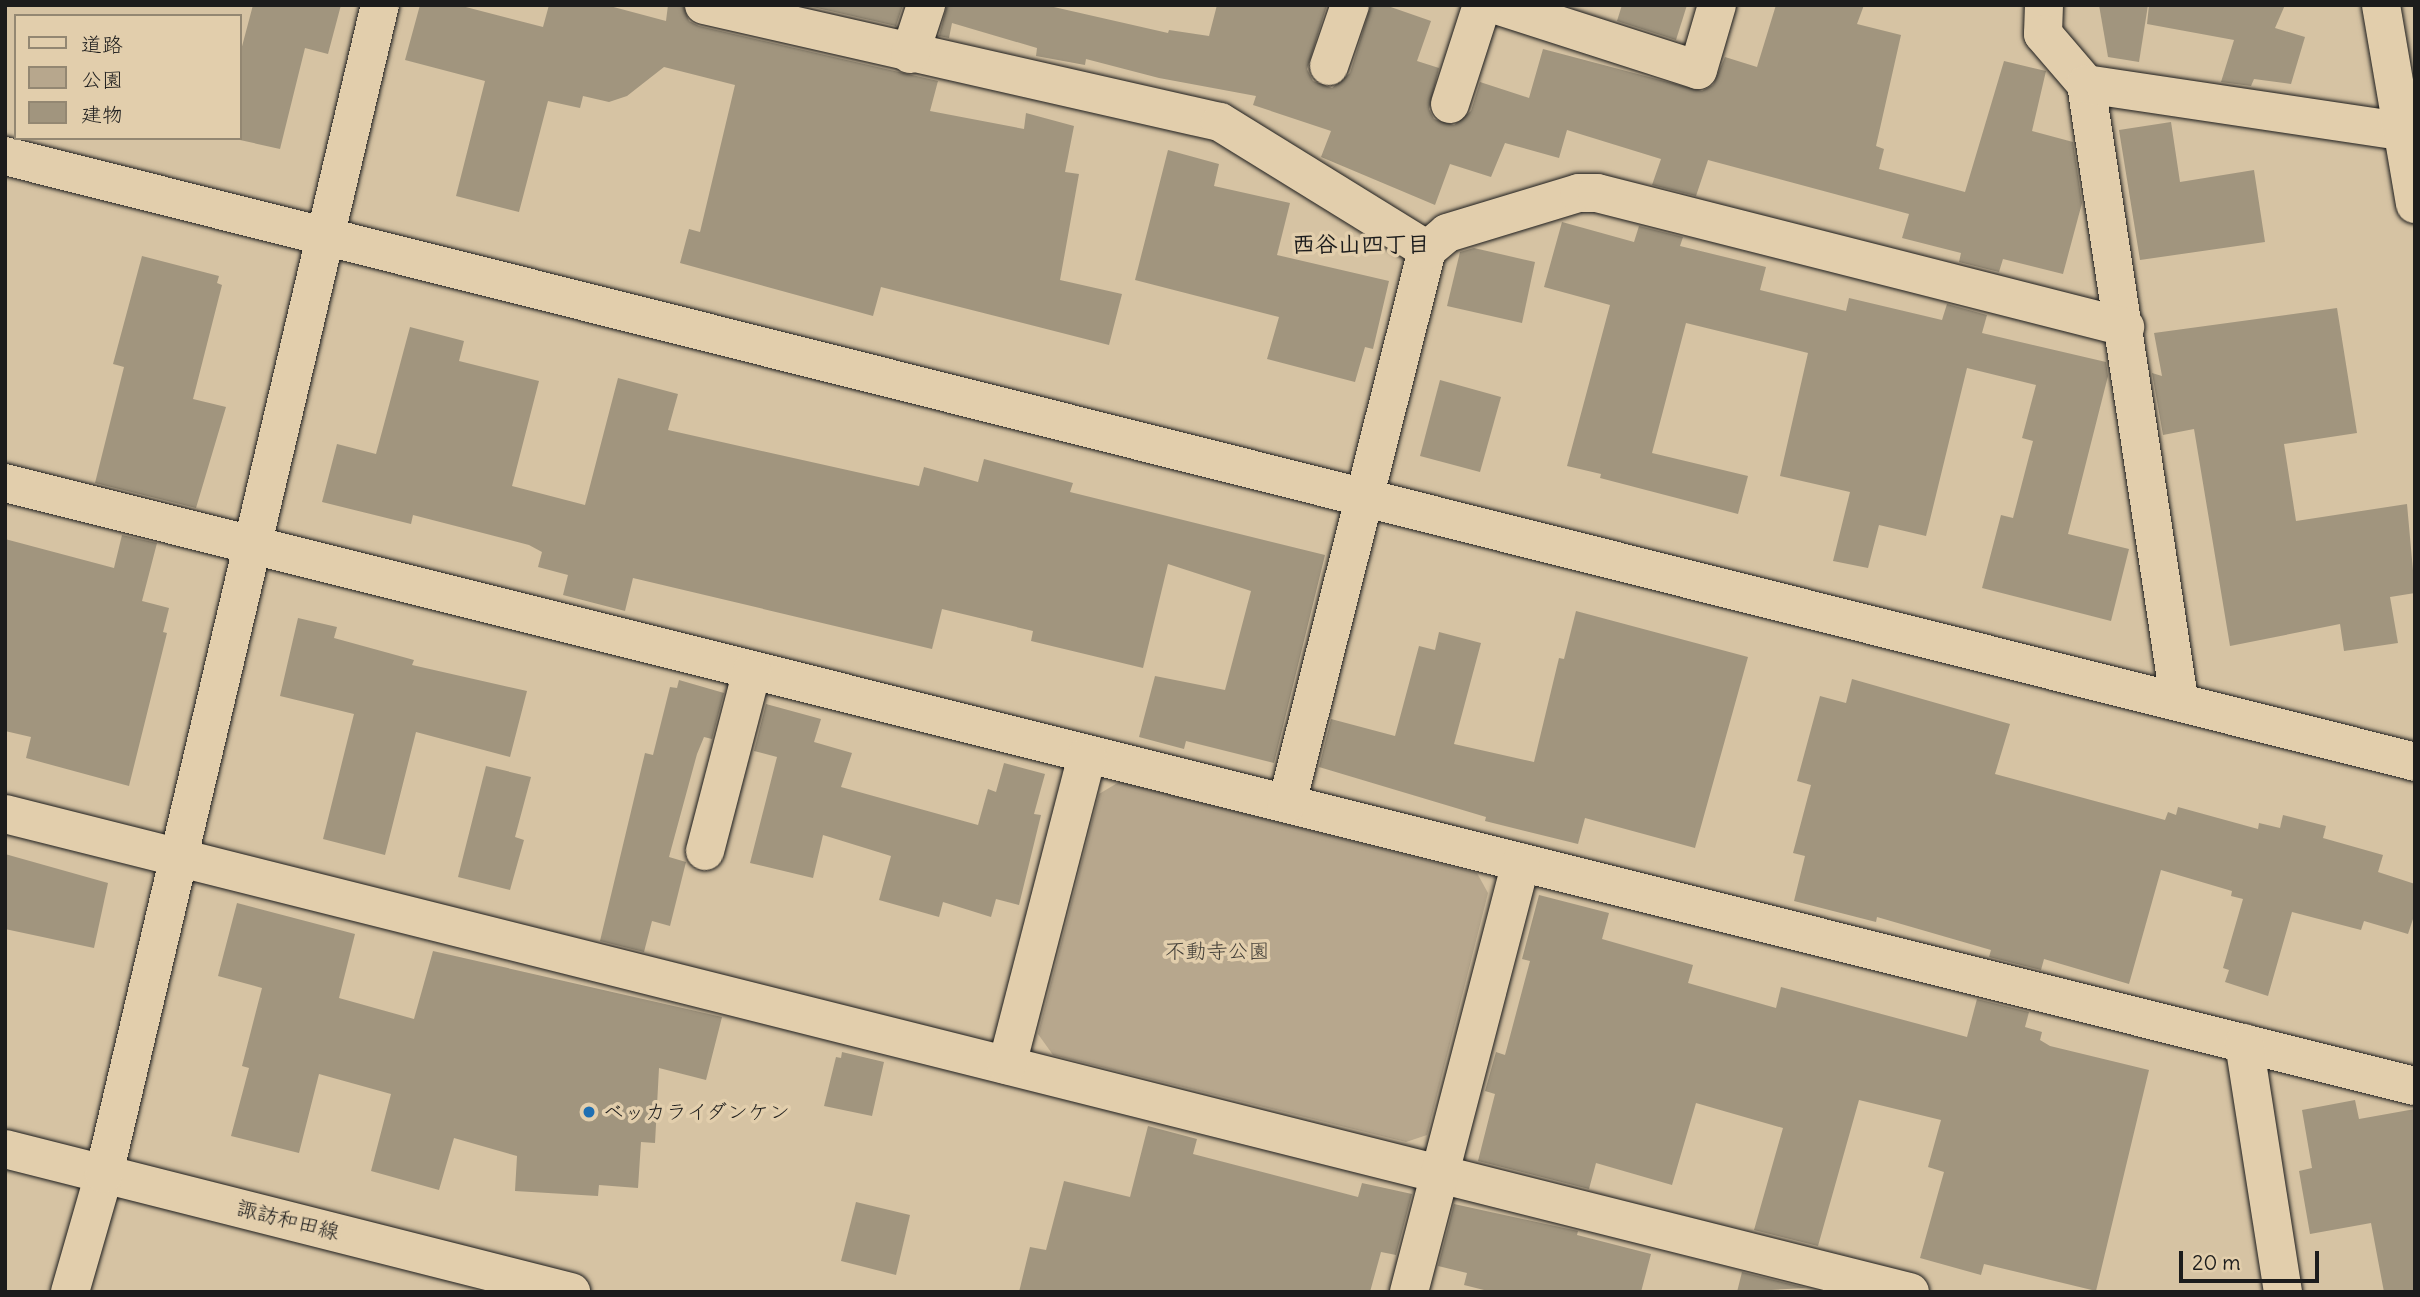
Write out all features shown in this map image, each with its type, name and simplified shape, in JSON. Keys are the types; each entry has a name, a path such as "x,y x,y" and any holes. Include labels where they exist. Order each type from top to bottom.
{"street":[{"path":"70,1292 104,1174 328,236 380,5"},
{"path":"704,5 910,54 1220,122 1427,250"},
{"path":"910,54 926,5"},
{"path":"1329,66 1350,5"},
{"path":"1450,104 1482,5"},
{"path":"1496,5 1698,70 1717,5"},
{"path":"2045,5 2043,34 2085,84 2125,327 2179,699"},
{"path":"2381,5 2415,204"},
{"path":"2085,84 2402,131"},
{"path":"5,156 1363,498 2179,699 2415,762"},
{"path":"1287,803 1427,250 1447,233 1579,193 1597,193 2125,327"},
{"path":"5,483 2415,1086"},
{"path":"705,851 752,671"},
{"path":"1007,1065 1087,755"},
{"path":"5,814 1910,1292"},
{"path":"1409,1292 1521,862"},
{"path":"2244,1043 2283,1292"},
{"name":"諏訪和田線","path":"5,1149 571,1292"}],"green space":[{"name":"不動寺公園","path":"1119,782 1477,873 1488,893 1427,1135 1406,1142 1053,1055 1038,1034 1099,794"}],"building":[{"path":"253,5 341,5 328,54 305,48 280,149 240,140 242,46"},
{"path":"420,5 458,5 543,27 549,5 606,5 666,21 668,5 683,5 689,21 699,26 938,81 930,111 1024,129 1026,113 1074,126 1065,172 1079,174 1060,280 1122,294 1109,345 881,287 873,316 680,263 689,229 700,232 735,85 664,67 627,96 609,102 583,96 580,108 548,101 519,212 456,196 485,81 405,60"},
{"path":"804,5 903,5 896,26"},
{"path":"947,5 1045,5 1168,33 1169,30 1209,36 1217,5 1327,5 1307,69 1313,81 1332,88 1350,73 1371,5 1385,5 1431,21 1417,61 1439,68 1429,109 1434,119 1454,125 1471,111 1480,82 1529,98 1543,49 1702,91 1713,85 1725,57 1757,67 1776,5 1864,5 1857,24 1901,35 1876,146 1884,149 1879,169 1965,192 2004,61 2046,71 2032,131 2073,142 2082,203 2063,274 2003,259 1999,272 1959,262 1961,253 1902,238 1909,214 1708,160 1696,196 1652,185 1661,159 1567,130 1559,158 1505,143 1491,177 1450,164 1435,205 1321,157 1331,131 1253,105 1256,96 1159,78 1086,59 1085,65 1036,56 1037,48 952,23 949,38 939,36"},
{"path":"1622,5 1687,5 1676,40 1617,21"},
{"path":"2099,5 2148,5 2139,62 2108,57"},
{"path":"2149,5 2285,5 2275,28 2305,37 2291,84 2254,79 2251,86 2221,82 2234,40 2147,24"},
{"path":"2171,122 2180,182 2254,170 2265,242 2140,260 2119,130"},
{"path":"1168,150 1219,164 1214,186 1290,203 1277,255 1389,281 1373,349 1365,347 1355,382 1267,359 1279,317 1135,280"},
{"path":"1562,222 1634,242 1639,226 1683,237 1680,246 1766,267 1760,290 1846,311 1849,298 1942,320 1947,304 1987,315 1982,333 2106,362 2108,376 2068,534 2129,549 2111,621 1982,588 2001,515 2013,518 2033,441 2022,438 2036,385 1967,368 1926,536 1879,525 1868,568 1833,561 1850,492 1780,476 1808,353 1686,323 1652,453 1748,476 1738,514 1600,478 1601,474 1567,466 1610,305 1544,287"},
{"path":"1474,248 1535,262 1522,323 1447,306 1460,252"},
{"path":"142,256 219,276 217,283 222,285 193,399 226,407 196,508 95,483 124,367 113,364"},
{"path":"2337,308 2357,433 2284,444 2296,521 2407,504 2415,593 2390,597 2398,643 2344,651 2340,624 2230,646 2194,429 2163,435 2152,373 2162,376 2154,333"},
{"path":"410,327 464,341 459,361 539,381 512,486 585,505 618,378 678,394 668,430 919,486 924,467 978,482 984,459 1073,483 1070,492 1325,555 1274,763 1186,741 1184,749 1139,737 1155,676 1225,690 1251,591 1168,564 1143,668 1031,641 1033,631 942,609 932,649 633,578 625,611 563,595 568,575 538,567 542,552 529,545 413,515 411,524 322,502 337,444 376,454"},
{"path":"1440,380 1501,397 1480,472 1420,456"},
{"path":"122,535 157,543 142,601 169,608 163,632 167,633 129,786 26,758 31,737 5,731 5,539 114,568"},
{"path":"1576,611 1748,657 1695,848 1585,818 1578,844 1485,821 1486,817 1319,767 1331,719 1395,736 1419,646 1435,650 1439,632 1481,643 1454,744 1534,762 1559,658 1564,659"},
{"path":"298,618 337,627 334,638 414,660 412,665 527,691 510,757 416,732 385,855 323,839 354,714 280,696"},
{"path":"1852,679 2010,724 1995,774 2165,820 2168,812 2176,815 2178,807 2258,829 2259,823 2280,828 2283,815 2326,826 2323,838 2383,855 2378,872 2415,884 2415,913 2408,934 2364,921 2361,930 2292,912 2268,996 2225,982 2229,970 2223,968 2243,899 2231,896 2232,891 2161,870 2129,984 2044,959 2041,970 1989,957 1991,950 1877,917 1876,922 1794,901 1805,856 1793,853 1811,785 1797,781 1820,696 1846,703"},
{"path":"679,680 724,693 712,739 704,737 697,754 669,857 686,862 670,926 652,921 644,952 600,941 645,753 653,755 670,687 677,688"},
{"path":"766,704 821,719 814,742 852,753 841,787 978,825 988,789 996,792 1004,763 1045,774 1034,814 1041,815 1019,905 996,899 991,917 943,902 939,917 879,900 891,856 823,835 813,878 750,863 777,757 754,751"},
{"path":"486,766 531,777 515,837 524,840 510,890 458,877"},
{"path":"5,854 108,883 94,948 5,929"},
{"path":"1539,895 1609,913 1602,939 1693,965 1688,983 1776,1008 1781,987 1967,1037 1977,999 2029,1012 2025,1027 2042,1032 2040,1040 2050,1046 2149,1070 2096,1291 1984,1264 1981,1275 1920,1258 1944,1172 1928,1167 1941,1120 1859,1100 1818,1246 1754,1230 1783,1128 1696,1103 1672,1185 1596,1163 1589,1189 1478,1161 1495,1094 1485,1091 1496,1052 1505,1055 1530,961 1522,959"},
{"path":"237,903 355,934 339,998 414,1019 433,951 722,1017 706,1080 659,1068 655,1143 641,1142 638,1188 599,1185 598,1196 515,1191 517,1156 454,1138 439,1190 371,1171 391,1094 319,1074 299,1153 231,1136 249,1068 242,1066 262,988 218,976"},
{"path":"842,1052 884,1062 872,1116 824,1106 836,1057 841,1058"},
{"path":"2355,1100 2359,1119 2415,1109 2415,1292 2384,1292 2371,1223 2310,1234 2299,1171 2312,1168 2302,1110"},
{"path":"1148,1126 1197,1139 1193,1154 1358,1197 1362,1183 1412,1194 1396,1255 1381,1252 1370,1292 1019,1292 1030,1247 1046,1250 1064,1181 1130,1197"},
{"path":"856,1202 910,1215 896,1275 841,1261"},
{"path":"1454,1204 1578,1231 1577,1235 1651,1254 1641,1292 1492,1292 1464,1285 1467,1273 1438,1266"},
{"path":"1742,1272 1806,1288 1737,1292"}],"place":[{"name":"ベッカライダンケン","path":"589,1112"}],"district":[{"name":"西谷山四丁目","path":"1361,244"}]}
